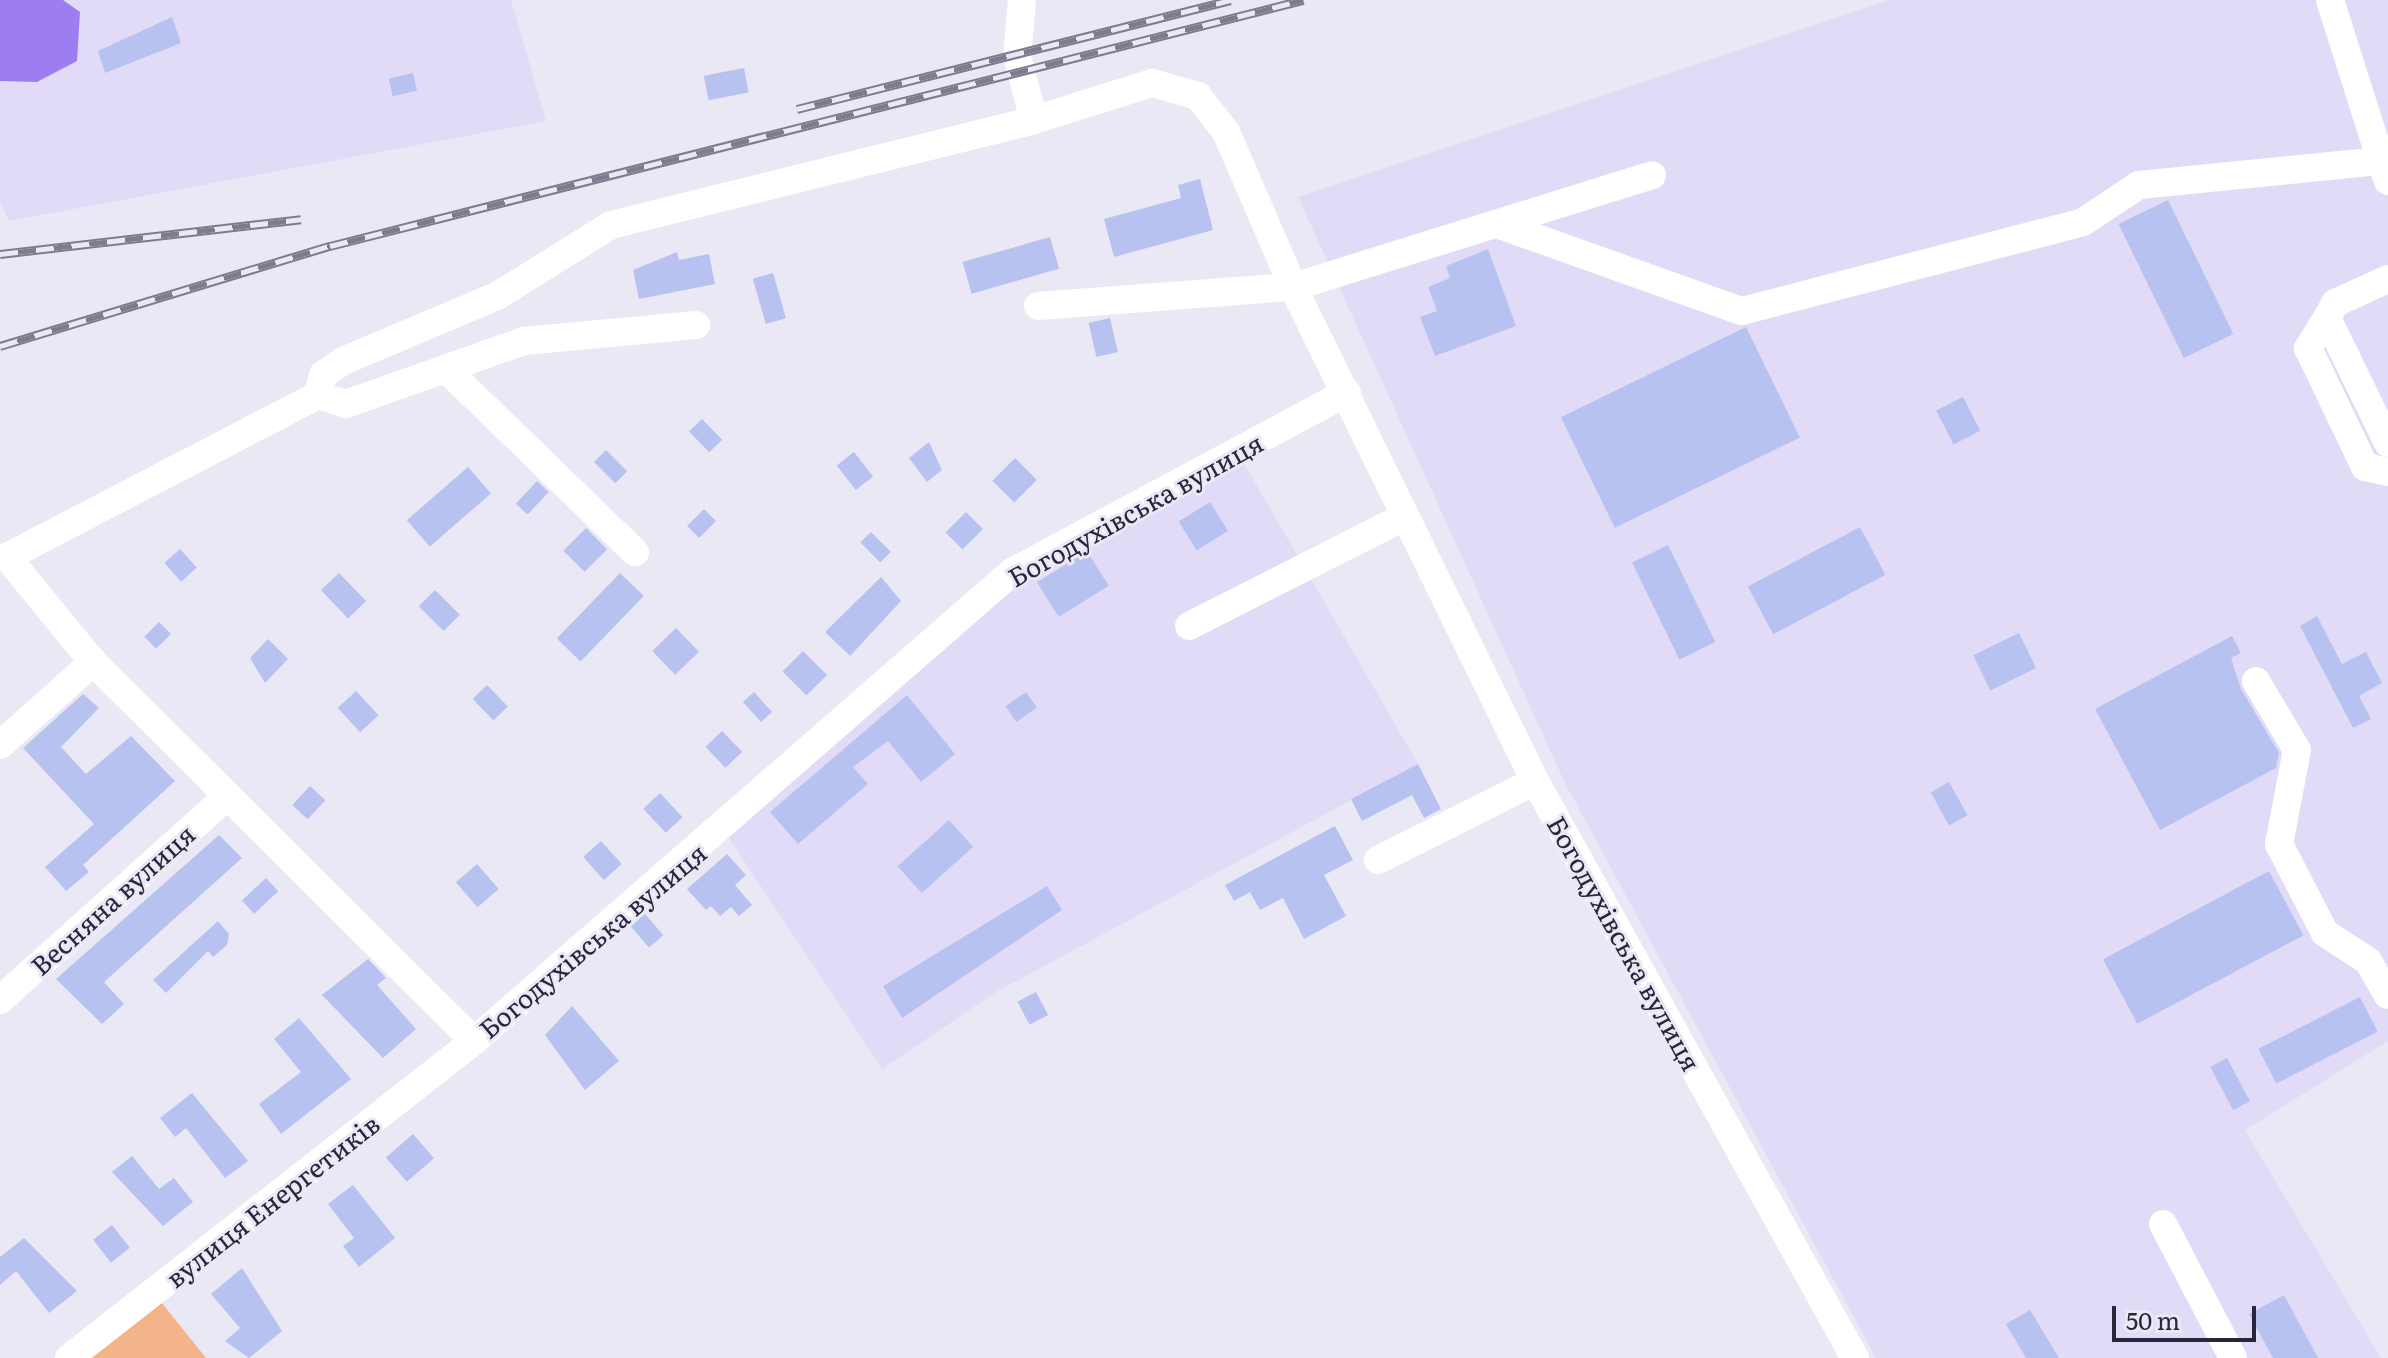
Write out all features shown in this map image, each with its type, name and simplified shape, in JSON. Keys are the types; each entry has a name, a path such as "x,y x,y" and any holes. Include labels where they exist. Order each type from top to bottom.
{"street":[{"path":"1022,0 1015,42 1034,120"},
{"path":"1497,224 1742,311 2083,222 2139,185 2384,171 2330,0"},
{"name":"Богодухівська вулиця","path":"1347,392 1012,572 474,1041 225,798 93,662 4,558 318,395 323,375 343,361 497,296 611,225 1034,120 1152,83 1198,96 1226,132 1293,287 1347,392 1404,517 1535,781 1855,1358"},
{"path":"1038,306 1293,287 1652,175"},
{"path":"2388,279 2335,303 2308,348 2365,467 2388,472"},
{"path":"2327,318 2388,443"},
{"path":"318,395 346,404 524,341 582,330 696,325"},
{"path":"447,370 635,552"},
{"path":"1189,626 1404,517"},
{"path":"0,745 93,662"},
{"path":"2256,681 2297,750 2279,844 2325,933 2368,961 2388,995"},
{"path":"1378,860 1535,781"},
{"name":"Весняна вулиця","path":"0,1000 225,798"},
{"name":"вулиця Енергетиків","path":"69,1358 474,1041"},
{"path":"2163,1224 2233,1358"}],"shaded area":[{"path":"0,0 511,0 546,121 9,221 0,201"},
{"path":"0,0 63,0 80,12 77,61 37,82 0,81"},
{"path":"1890,0 2388,0 2388,1041 2245,1130 2381,1358 1876,1358 1565,783 1298,197"},
{"path":"1238,453 1418,764 996,992 882,1069 723,829 1012,572"},
{"path":"153,1292 206,1358 69,1358"}],"building":[{"path":"172,17 181,43 105,73 98,51"},
{"path":"744,68 749,93 709,100 704,76"},
{"path":"413,73 417,91 393,96 389,79"},
{"path":"1200,179 1213,230 1114,257 1104,219 1181,198 1178,185"},
{"path":"2168,200 2233,334 2184,358 2119,224"},
{"path":"1050,237 1059,269 972,294 963,262"},
{"path":"1488,249 1516,326 1435,356 1420,317 1437,311 1428,287 1450,278 1446,266"},
{"path":"677,252 679,260 709,254 715,284 639,299 633,270"},
{"path":"773,273 786,318 766,324 753,279"},
{"path":"1110,318 1118,352 1096,357 1089,323"},
{"path":"1746,327 1800,438 1615,528 1561,417"},
{"path":"1963,397 1980,431 1954,444 1936,411"},
{"path":"702,419 722,440 709,452 689,432"},
{"path":"929,442 942,470 927,482 909,458"},
{"path":"606,450 627,471 615,483 594,462"},
{"path":"854,452 873,476 856,490 837,466"},
{"path":"1015,458 1037,480 1014,503 992,481"},
{"path":"468,467 491,493 430,547 407,520"},
{"path":"537,481 549,492 528,515 516,504"},
{"path":"1210,502 1228,531 1197,550 1179,522"},
{"path":"704,509 716,521 699,538 687,526"},
{"path":"966,512 983,529 962,549 945,533"},
{"path":"1860,527 1885,575 1773,634 1748,587"},
{"path":"586,528 607,549 585,572 563,551"},
{"path":"871,532 891,552 880,562 860,543"},
{"path":"1668,545 1715,642 1679,660 1632,563"},
{"path":"180,549 197,568 181,582 164,563"},
{"path":"1087,551 1109,586 1059,617 1037,582"},
{"path":"339,573 366,601 348,618 321,590"},
{"path":"620,573 644,596 581,661 557,638"},
{"path":"881,577 901,601 850,656 825,632"},
{"path":"435,590 460,615 443,631 419,606"},
{"path":"2317,616 2342,664 2366,652 2382,683 2359,696 2371,719 2353,728 2300,626"},
{"path":"159,622 171,634 156,649 144,637"},
{"path":"676,628 699,652 675,675 652,651"},
{"path":"2019,633 2036,668 1990,690 1973,655"},
{"path":"2232,636 2241,653 2231,658 2241,689 2279,753 2276,768 2160,830 2095,709"},
{"path":"268,639 288,659 265,683 250,658"},
{"path":"803,651 827,675 807,696 782,672"},
{"path":"487,685 508,707 493,720 473,699"},
{"path":"356,691 379,715 360,732 338,708"},
{"path":"754,692 772,712 761,722 743,702"},
{"path":"1026,692 1037,708 1016,722 1006,706"},
{"path":"83,694 99,708 61,747 86,774 131,736 175,781 83,865 89,872 66,891 45,867 94,824 23,748"},
{"path":"907,695 955,754 921,782 888,741 853,767 868,784 798,844 770,812"},
{"path":"722,731 742,752 726,768 705,747"},
{"path":"1418,764 1441,809 1424,818 1412,795 1362,821 1351,799"},
{"path":"1949,782 1967,815 1949,825 1931,792"},
{"path":"310,786 325,800 308,819 292,805"},
{"path":"660,793 683,817 666,833 643,809"},
{"path":"949,820 973,847 922,893 898,866"},
{"path":"1335,826 1353,860 1324,875 1346,916 1304,939 1283,898 1260,910 1250,892 1234,901 1225,885"},
{"path":"219,835 242,858 104,982 124,1004 102,1024 56,979"},
{"path":"601,841 622,864 604,880 583,857"},
{"path":"727,854 746,875 735,885 752,905 739,916 731,907 720,916 711,906 706,910 687,889"},
{"path":"477,864 499,889 478,907 456,882"},
{"path":"2269,871 2303,935 2137,1024 2103,959"},
{"path":"266,878 278,891 254,914 242,901"},
{"path":"1047,886 1062,910 902,1018 883,986"},
{"path":"645,914 663,935 649,948 631,926"},
{"path":"218,921 229,934 227,945 213,957 208,951 166,993 153,980"},
{"path":"368,959 386,978 377,985 416,1029 383,1058 322,995"},
{"path":"1036,992 1048,1015 1030,1025 1017,1002"},
{"path":"2360,997 2378,1032 2276,1084 2258,1049"},
{"path":"572,1006 619,1061 585,1090 545,1035"},
{"path":"299,1018 351,1079 281,1134 259,1104 301,1072 274,1039"},
{"path":"2227,1058 2250,1101 2233,1110 2210,1067"},
{"path":"192,1093 248,1161 225,1178 186,1128 175,1137 160,1118"},
{"path":"413,1134 434,1158 407,1182 386,1158"},
{"path":"132,1156 159,1189 174,1178 193,1202 163,1226 112,1172"},
{"path":"353,1185 395,1238 359,1267 343,1246 354,1238 328,1204"},
{"path":"112,1225 130,1248 111,1263 93,1240"},
{"path":"24,1238 77,1291 49,1313 16,1271 0,1285 0,1257"},
{"path":"242,1268 282,1331 249,1358 225,1341 240,1328 211,1294"},
{"path":"2284,1295 2318,1358 2273,1358 2249,1314"},
{"path":"2030,1310 2059,1358 2026,1358 2006,1324"}],"railway":[{"path":"797,109 1231,0"},
{"path":"0,346 330,246 1303,0"},
{"path":"0,254 301,219"}]}
